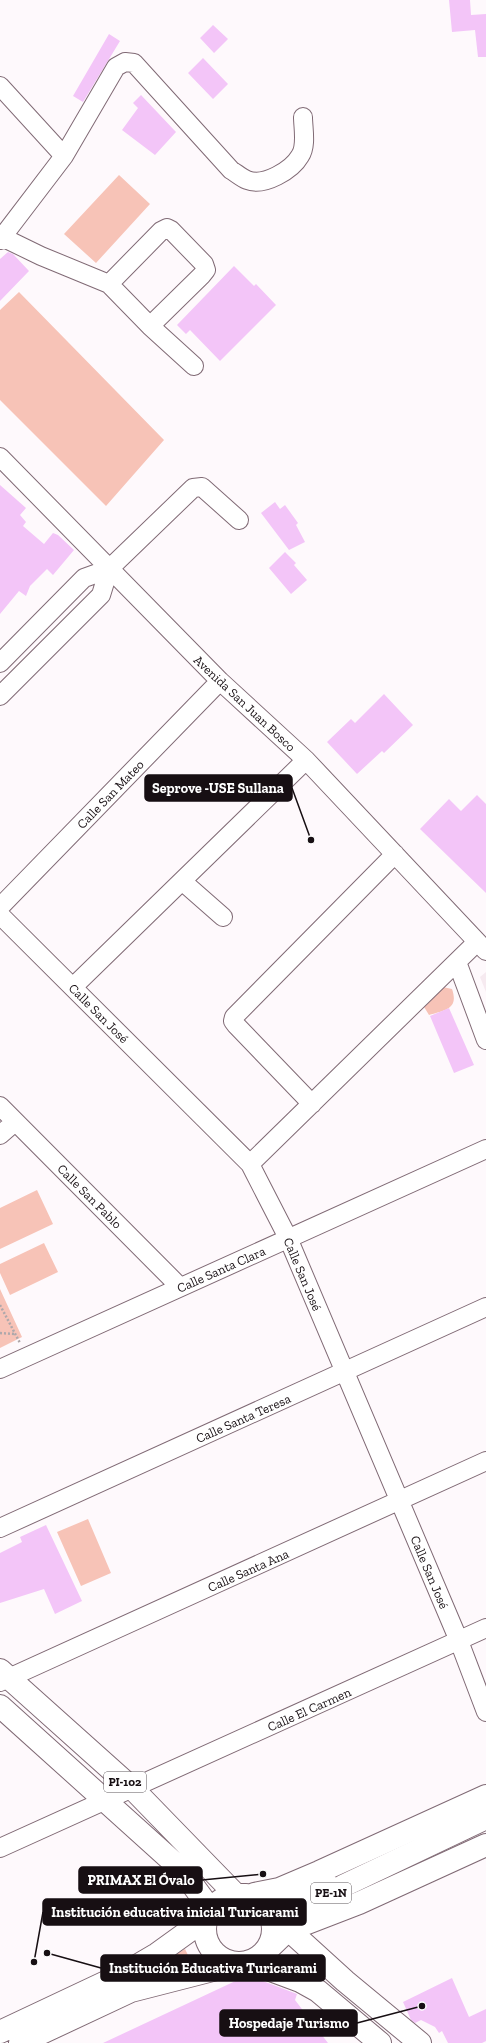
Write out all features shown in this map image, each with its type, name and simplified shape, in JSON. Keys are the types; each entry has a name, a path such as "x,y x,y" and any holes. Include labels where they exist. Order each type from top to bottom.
{"main road":[{"name":"PI-102","path":"3,1677 133,1789 251,1900"},
{"name":"PI-102","path":"0,1706 181,1869 209,1914"},
{"path":"251,1900 265,1893 279,1889 486,1796"},
{"name":"PE-1N","path":"20,2043 131,1991 251,1959 289,1930 305,1912 319,1900 343,1886 486,1818"},
{"path":"289,1930 359,1903 486,1845"},
{"name":"PE-1N","path":"0,2032 123,1974 157,1954 209,1914 220,1900 291,1899 319,1890 412,1853"},
{"path":"251,1900 289,1930 345,1981 420,2043"},
{"path":"251,1900 274,1934 251,1959"},
{"path":"209,1914 205,1934 208,1944 214,1953 223,1959 251,1959 300,1981 318,1991 380,2043"}],"street":[{"path":"194,366 150,326 109,284 1,238 64,156 116,66 125,62 134,63 231,170 248,181 263,180 282,174 301,156 304,144 303,117"},
{"path":"0,86 64,156"},
{"path":"109,284 161,231 167,228 171,230 204,264 206,270 150,326"},
{"name":"Avenida San Juan Bosco","path":"0,459 220,681 306,760 481,946"},
{"path":"0,663 84,578 109,569 193,488 202,486 239,520"},
{"path":"0,696 101,595 109,569"},
{"name":"Calle San Mateo","path":"0,907 220,681"},
{"path":"73,987 306,760"},
{"path":"312,1104 236,1025 233,1021 234,1017 395,854"},
{"path":"182,881 223,917"},
{"name":"Calle San José","path":"0,915 250,1164 288,1238 459,1641 486,1712"},
{"path":"250,1164 458,962 481,946"},
{"path":"458,962 486,1040"},
{"name":"Calle San Pablo","path":"0,1106 180,1287"},
{"path":"0,1136 15,1122"},
{"name":"Calle Santa Clara","path":"0,1369 486,1150"},
{"name":"Calle Santa Teresa","path":"0,1528 486,1307"},
{"name":"Calle Santa Ana","path":"3,1677 486,1461"},
{"name":"Calle El Carmen","path":"0,1848 486,1628"}],"path":[{"path":"0,1304 27,1357"},
{"path":"0,1333 16,1334"}],"shaded area":[{"path":"119,175 150,204 96,263 64,234"},
{"path":"19,292 164,440 106,506 0,400 0,310"},
{"path":"486,972 486,992 480,977"},
{"path":"438,986 452,989 454,1001 449,1008 429,1015 421,1002"},
{"path":"37,1190 53,1224 0,1249 0,1208"},
{"path":"44,1243 58,1272 10,1295 0,1273 0,1264"},
{"path":"0,1289 22,1337 0,1348"},
{"path":"88,1519 111,1573 81,1586 57,1532"},
{"path":"185,1949 192,1963 140,1979 145,1974"}],"building":[{"path":"449,0 470,0 471,15 486,14 486,57 478,57 475,30 452,32"},
{"path":"213,25 228,39 214,53 200,38"},
{"path":"109,34 120,41 83,102 73,96"},
{"path":"203,58 228,84 213,99 188,73"},
{"path":"141,95 176,132 155,155 122,130 138,108 133,103"},
{"path":"8,252 13,254 29,271 0,301 0,259"},
{"path":"234,266 254,286 256,284 276,305 220,361 190,330 186,334 177,325"},
{"path":"0,485 26,508 20,515 26,522 23,526 44,544 53,533 58,535 74,550 53,575 47,569 30,586 26,596 19,591 0,614"},
{"path":"275,502 280,509 285,505 298,523 296,525 305,542 289,550 261,513"},
{"path":"285,552 296,563 294,565 307,580 291,594 269,568"},
{"path":"384,694 413,725 384,753 382,751 357,774 327,742 351,719 355,723"},
{"path":"477,795 486,804 486,893 420,829 449,799 461,811"},
{"path":"449,1008 474,1065 454,1073 430,1016"},
{"path":"46,1525 82,1601 55,1614 44,1589 0,1603 0,1553 22,1542 20,1537"},
{"path":"244,1977 255,1978 297,1994 295,2000 328,2043 103,2043"},
{"path":"452,1978 469,2017 486,2009 486,2041 482,2043 448,2043 442,2031 439,2033 435,2027 421,2020 415,2023 411,2020 403,2002"}],"place":[{"name":"Seprove -USE Sullana","path":"311,840"},
{"name":"PRIMAX El Óvalo","path":"263,1874"},
{"name":"Institución Educativa Turicarami","path":"47,1953"},
{"name":"Institución educativa inicial Turicarami","path":"34,1962"},
{"name":"Hospedaje Turismo","path":"422,2006"}]}
